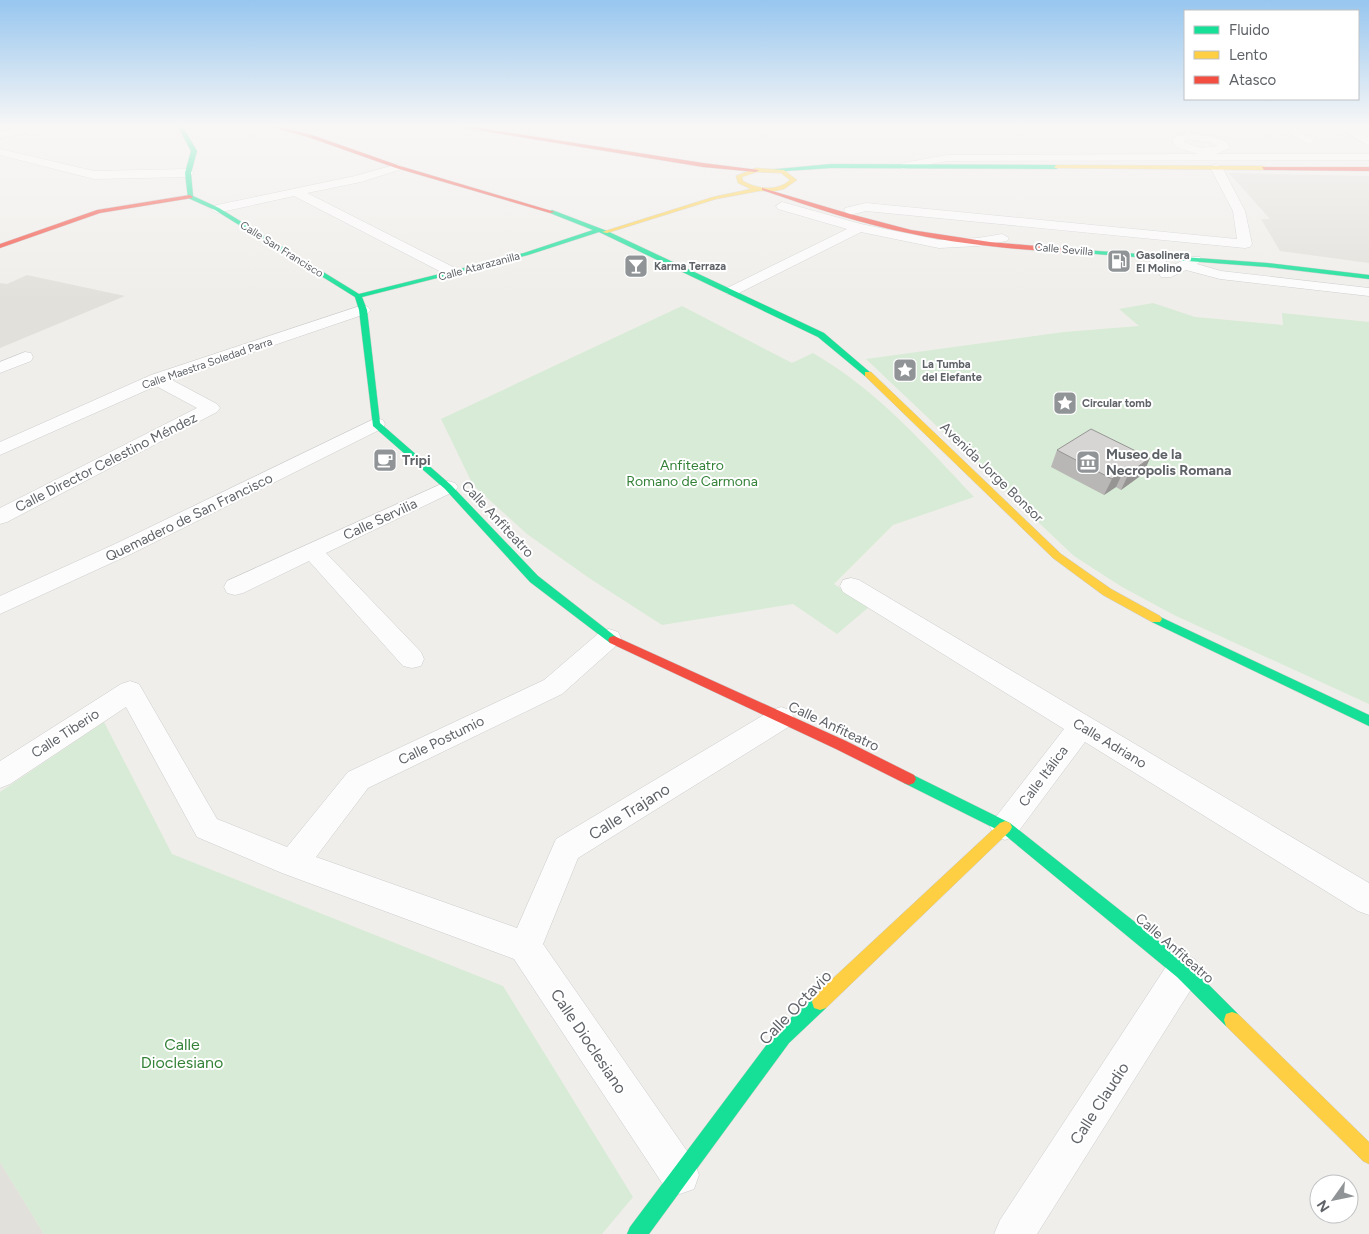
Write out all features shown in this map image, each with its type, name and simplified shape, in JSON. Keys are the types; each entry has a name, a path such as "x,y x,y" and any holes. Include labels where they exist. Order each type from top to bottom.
{"main road":[{"path":"0,246 99,211 190,197 189,185"},
{"name":"Avenida Jorge Bonsor","path":"460,185 536,206 602,231 732,291 821,335 881,385 1057,556 1107,592 1169,626 1369,721"},
{"path":"715,198 734,189 737,185"},
{"name":"Calle Sevilla","path":"749,185 880,224 918,233 978,242 1151,256"},
{"path":"602,231 715,198 761,189 779,189 786,185"},
{"name":"Calle Sevilla","path":"795,185 807,197 850,211 924,228 1002,238 1221,255 1369,271"},
{"name":"Calle San Francisco","path":"190,197 217,209 360,303"},
{"name":"Calle Atarazanilla","path":"360,303 454,273 602,231"},
{"path":"1190,262 1277,266 1369,277"},
{"path":"360,303 376,424"},
{"name":"Calle Anfiteatro","path":"376,424 448,488 534,579 609,638 841,745 1005,827 1183,971 1369,1155"},
{"name":"Calle Octavio","path":"637,1234 783,1037 1005,827"}],"street":[{"path":"217,209 333,185"},
{"path":"850,211 866,207 1246,244 1239,211 1227,185"},
{"path":"297,193 454,273"},
{"path":"782,206 859,228 939,244 978,242 1002,238"},
{"path":"732,291 859,228"},
{"path":"1104,230 1104,246"},
{"path":"1151,256 1159,261 1166,274 1190,262 1220,275 1369,292"},
{"name":"Calle Maestra Soledad Parra","path":"0,449 157,379 360,303"},
{"path":"0,368 25,356"},
{"name":"Calle Director Celestino Méndez","path":"0,517 211,408 157,379"},
{"name":"Quemadero de San Francisco","path":"0,606 123,549 376,424"},
{"name":"Calle Servilia","path":"235,587 448,488"},
{"path":"312,551 412,659"},
{"name":"Calle Adriano","path":"851,586 1369,900"},
{"name":"Calle Postumio","path":"293,863 358,780 553,687 609,638"},
{"name":"Calle Tiberio","path":"0,776 130,691 207,828 293,863"},
{"name":"Calle Trajano","path":"525,947 567,849 782,718"},
{"name":"Calle Itálica","path":"1005,827 1082,725"},
{"path":"293,863 525,947"},
{"name":"Calle Dioclesiano","path":"525,947 680,1175"},
{"name":"Calle Claudio","path":"1014,1234 1183,971"}],"shaded area":[{"path":"1239,185 1369,185 1369,263 1280,251 1261,219 1270,219"},
{"path":"27,275 125,296 0,348 0,283 7,284"},
{"path":"0,1162 44,1234 0,1234"}],"green space":[{"path":"1153,303 1195,317 1283,325 1282,313 1369,322 1369,704 1176,616 1122,587 1074,556 866,359 1064,332 1139,326 1119,309"},
{"name":"Anfiteatro Romano de Carmona","path":"682,306 792,363 813,353 836,368 899,419 974,497 893,525 834,584 869,607 837,634 793,604 662,625 589,578 527,534 473,485 441,419"},
{"name":"Calle Dioclesiano","path":"104,722 172,854 503,986 633,1197 602,1234 44,1234 0,1162 0,792"}],"building":[{"path":"1091,429 1150,458 1129,473 1124,470 1112,479 1057,450"}],"traffic: fast":[{"path":"189,185 190,197"},
{"path":"190,197 217,209 358,296"},
{"path":"552,212 605,232 821,335 868,374"},
{"path":"358,296 526,254 598,230"},
{"path":"1084,252 1267,265 1369,277"},
{"path":"358,296 363,310 376,424 448,487 534,579 614,640"},
{"path":"1156,619 1369,721"},
{"path":"909,779 1005,827 1183,971 1232,1020"},
{"path":"637,1234 783,1037 820,1002"}],"traffic: slow":[{"path":"745,185 753,188 775,190 788,185"},
{"path":"605,232 715,198 758,189"},
{"path":"868,374 1057,556 1107,592 1156,619"},
{"path":"820,1002 1005,827"},
{"path":"1232,1020 1369,1155"}],"traffic: jam":[{"path":"458,185 552,212"},
{"path":"764,189 847,216 911,232 990,244 1084,252"},
{"path":"0,246 99,211 190,197"},
{"path":"614,640 841,745 909,779"}],"place":[{"name":"Gasolinera El Molino","path":"1119,261"},
{"name":"Karma Terraza","path":"636,266"},
{"name":"La Tumba del Elefante","path":"905,370"},
{"name":"Circular tomb","path":"1065,403"},
{"name":"Tripi","path":"385,460"},
{"name":"Museo de la Necropolis Romana","path":"1088,462"}]}
